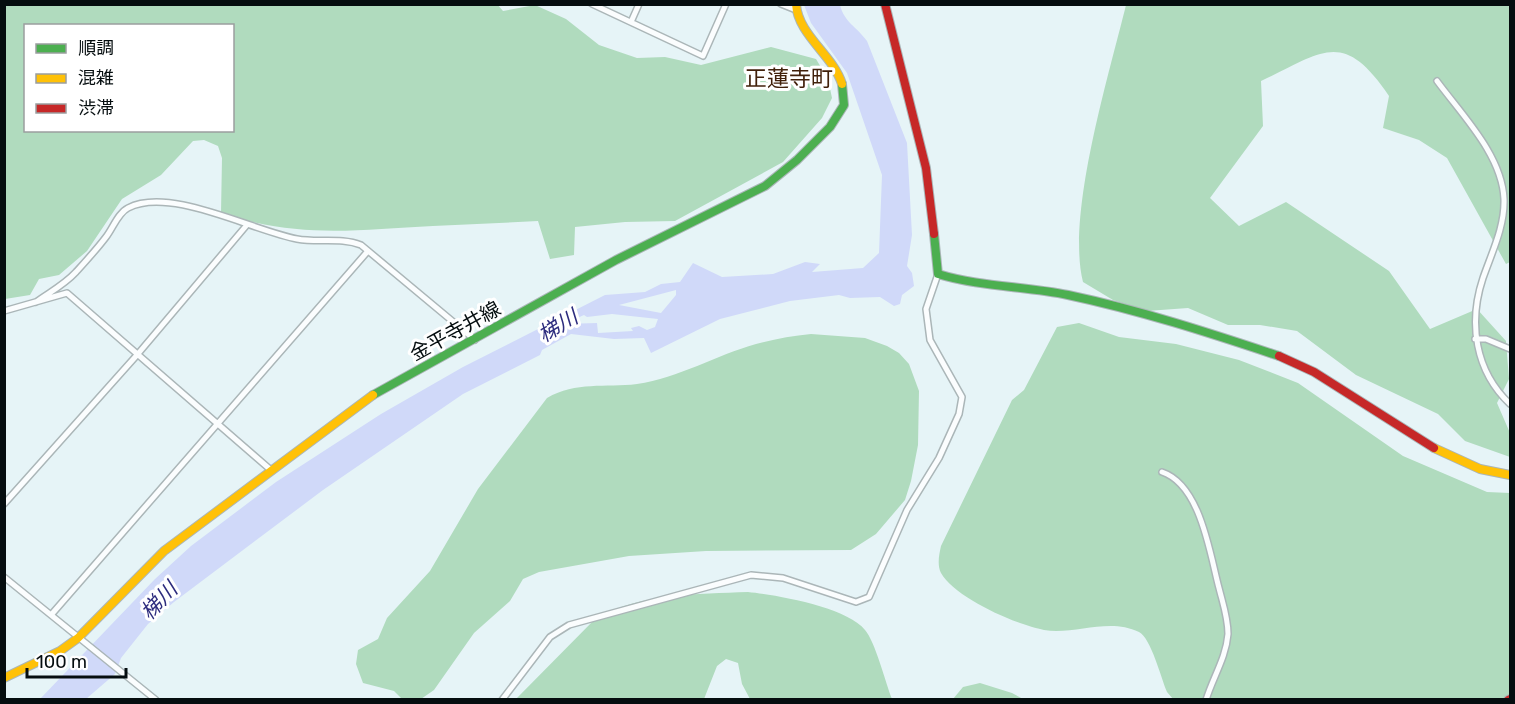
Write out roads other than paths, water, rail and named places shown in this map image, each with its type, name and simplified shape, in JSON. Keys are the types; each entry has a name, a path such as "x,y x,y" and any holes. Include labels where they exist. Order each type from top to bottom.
{"main road":[{"path":"885,4 926,168 938,274 960,281 1068,296 1218,336 1279,356 1314,372 1399,428 1451,458 1480,469 1510,475"},
{"name":"金平寺井線","path":"4,678 60,651 78,638 164,551 376,393 616,260 765,186 787,170 830,127 844,106 844,90 838,72 809,34 796,7"}],"street":[{"path":"592,4 703,56 726,4"},
{"path":"631,22 639,4"},
{"path":"781,4 796,7"},
{"path":"1437,81 1483,143 1500,175 1504,199 1500,232 1476,303 1476,339 1482,364 1498,392 1510,404"},
{"path":"36,302 62,286 107,236 126,209 140,204 183,205 218,214 246,226 314,242 352,241 368,251 475,340"},
{"path":"4,504 137,355 246,226"},
{"path":"51,615 218,427 368,251"},
{"path":"501,699 550,638 568,625 751,575 783,578 855,602 869,597 907,510 939,458 959,414 962,397 930,340 926,309 938,274"},
{"path":"4,311 67,293 218,427 272,471"},
{"path":"1476,339 1486,339 1510,349"},
{"path":"1162,472 1171,476 1183,490 1207,531 1227,620 1226,645 1206,699"},
{"path":"4,577 156,699"}],"water":[{"name":"梯川","path":"804,5 840,5 848,20 867,41 907,143 912,235 907,266 912,273 914,286 902,295 900,304 894,306 880,297 850,298 839,295 790,301 720,319 651,353 644,338 614,339 571,334 542,350 540,355 463,394 323,490 174,602 148,624 121,658 115,674 86,699 39,700 155,579 191,546 276,482 381,414 463,367 605,295 645,292 661,284 680,282 693,263 722,277 773,274 805,262 820,264 812,272 863,268 879,253 882,175 847,73 811,23","holes":["676,290 676,295 661,313 619,305","612,314 658,319 655,327 647,330 639,326 631,328 633,331 598,333 597,323 564,324 584,315 587,317"]}],"district":[{"name":"正蓮寺町","path":"789,78"}]}
